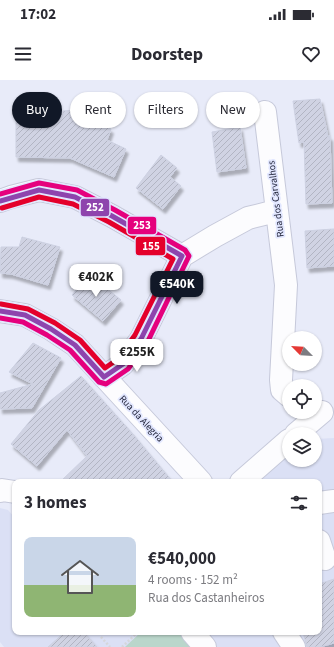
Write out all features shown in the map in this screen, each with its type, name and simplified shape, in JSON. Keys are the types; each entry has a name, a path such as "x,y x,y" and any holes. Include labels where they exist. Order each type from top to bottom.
{"street":[{"name":"Rua dos Carvalhos","path":"265,112 286,285 281,380 282,390"},
{"path":"0,201 39,190 75,198 112,216 182,256"},
{"path":"104,377 123,364 140,339 182,256 248,218 276,211"},
{"name":"Rua da Alegria","path":"0,311 25,315 51,329 75,345 198,479"},
{"path":"304,427 324,410"},
{"path":"244,479 282,446"},
{"path":"0,491 12,492"},
{"path":"322,502 334,500"},
{"path":"195,635 205,647"},
{"path":"286,635 294,647"}],"path":[{"path":"122,647 135,635"},
{"path":"101,637 110,647"}],"shaded area":[{"path":"334,438 334,647 4,647 0,642 0,508 8,510 12,515 12,635 322,635 322,479 259,479 282,459 282,467 322,467 322,439"}],"green space":[{"path":"138,635 184,635 195,647 125,647"}],"building":[{"path":"320,99 328,137 330,136 332,203 306,204 304,142 299,143 293,101"},
{"path":"70,110 70,128 111,129 107,140 126,149 114,177 70,158 16,157 16,128 62,128 63,111"},
{"path":"240,128 246,168 217,172 212,132"},
{"path":"161,155 177,168 170,177 181,186 163,209 136,188"},
{"path":"334,229 334,266 307,268 305,231"},
{"path":"22,237 60,247 48,285 11,274 0,273 1,247 19,247"},
{"path":"89,274 121,300 103,321 72,295"},
{"path":"33,343 61,358 32,408 0,409 0,393 33,384 9,372"},
{"path":"81,376 133,434 170,479 63,479 87,456 67,430 37,466 11,444 39,410"},
{"path":"334,579 334,643 320,647 307,647 304,635 322,635 322,583"},
{"path":"62,635 87,635 97,647 48,647"}],"transit line":[{"name":"253","path":"0,194 39,183 77,190 185,250 189,256 147,343 128,369 106,384 99,382 70,350 47,335 23,322 0,318"},
{"name":"252","path":"0,201 39,190 75,197 112,216 182,256"},
{"name":"155","path":"1,304 28,309 55,323 80,340 105,368 118,359 135,335 173,259 109,222 73,204 39,197 2,208"},
{"name":"252","path":"104,377 123,364 141,339 182,256"},
{"name":"252","path":"0,311 25,315 51,329 75,345 104,377"}]}
